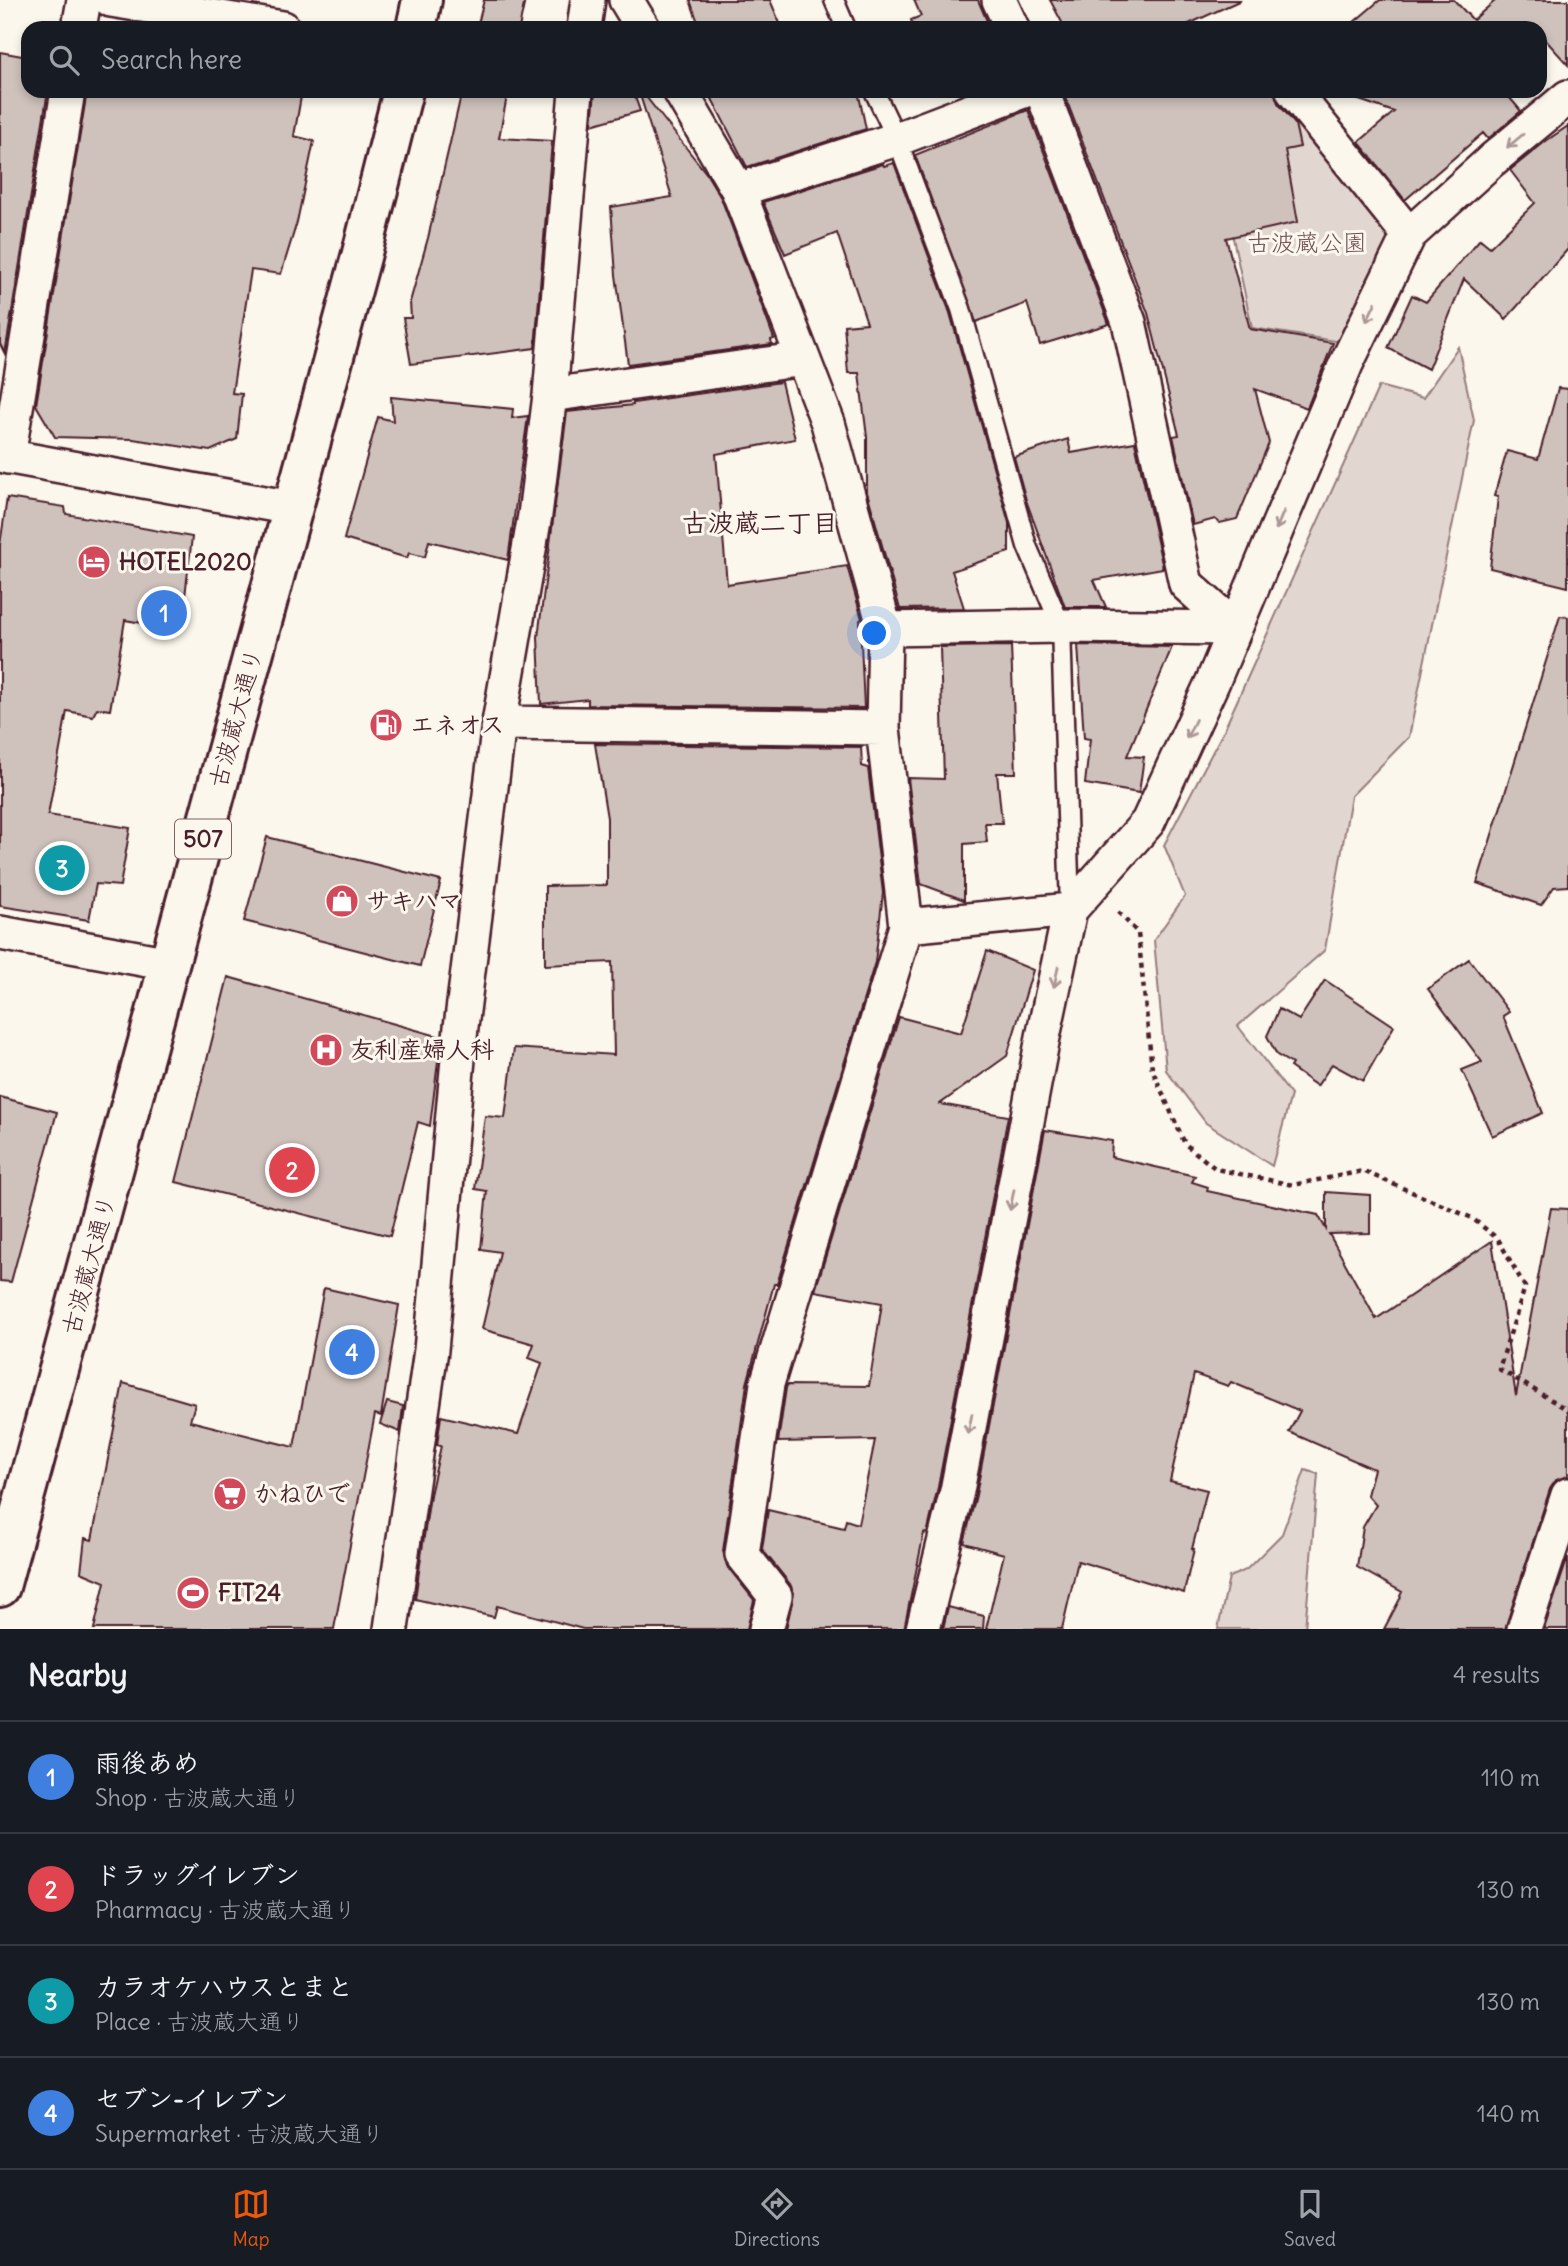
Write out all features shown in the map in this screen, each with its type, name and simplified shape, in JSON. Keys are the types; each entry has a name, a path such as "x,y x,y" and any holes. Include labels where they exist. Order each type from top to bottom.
{"highway":[{"path":"418,21 422,0"},
{"name":"古波蔵大通り","path":"0,1587 6,1539 170,964 361,257 401,98"}],"street":[{"path":"80,21 84,0"},
{"path":"110,0 240,21"},
{"path":"585,21 588,0"},
{"path":"626,0 639,21"},
{"path":"999,0 1010,21"},
{"path":"923,1629 957,1491 1043,1037 1070,910 1148,822 1236,628 1346,364 1409,235 1492,160 1568,97"},
{"path":"67,98 4,456 292,508"},
{"path":"391,1629 431,1350 461,1027 499,723 535,515 550,395 575,98"},
{"path":"684,98 738,190 828,423 886,629 883,727 906,926 767,1384 742,1554 775,1596 766,1629"},
{"path":"738,190 897,139 1005,98"},
{"path":"1045,98 1129,322 1186,584 1236,628"},
{"path":"1299,98 1409,235"},
{"path":"550,395 803,359"},
{"path":"886,629 1061,626 1236,628"},
{"path":"499,723 883,727"},
{"path":"906,926 1070,910"},
{"path":"0,933 170,964"},
{"path":"1524,1629 1568,1495"}],"lane":[{"path":"834,0 843,21"},
{"path":"877,98 897,139 961,309 1027,546 1061,626 1070,910"}],"path":[{"path":"1091,884 1138,933 1152,1069 1185,1144 1216,1169 1293,1185 1363,1171 1472,1218 1498,1239 1525,1287 1499,1369 1568,1410"}],"green space":[{"name":"古波蔵公園","path":"1203,98 1285,98 1391,233 1342,342 1252,328"},
{"path":"1458,347 1474,420 1409,737 1351,796 1325,950 1238,1026 1291,1095 1272,1166 1206,1123 1166,1070 1154,940 1185,896 1164,845 1224,730 1379,386 1423,398"},
{"path":"1305,1470 1318,1474 1305,1629 1218,1629 1229,1577 1246,1570 1282,1534"}],"building":[{"path":"484,0 525,0 520,21 479,21"},
{"path":"690,0 770,0 779,21 698,21"},
{"path":"914,0 978,0 987,21 911,21 921,16"},
{"path":"1050,0 1241,0 1195,21 1061,21"},
{"path":"1380,0 1454,0 1473,20 1496,0 1568,0 1568,65 1547,42 1547,21 1355,21"},
{"path":"0,52 21,56 21,98 47,98 5,354 0,344"},
{"path":"86,98 301,98 294,136 314,141 297,222 281,274 251,270 232,393 242,394 237,439 210,451 133,439 55,437 36,405"},
{"path":"460,98 507,98 499,138 552,141 535,348 411,364 403,318 411,318 410,302 428,238"},
{"path":"594,98 635,98 640,111 592,125"},
{"path":"641,98 647,98 706,173 721,198 774,339 771,340 772,344 628,364 616,275 611,207 672,197"},
{"path":"712,98 859,98 866,129 747,167"},
{"path":"1066,98 1276,98 1295,124 1300,147 1285,150 1298,222 1226,238 1250,329 1333,343 1307,408 1255,389 1269,443 1237,519 1220,523 1215,519 1193,525 1173,436 1179,435 1148,313"},
{"path":"1353,98 1510,98 1521,111 1488,139 1483,133 1405,200 1359,142 1394,112"},
{"path":"1028,110 1109,324 1040,345 1027,303 976,322 915,155"},
{"path":"1568,126 1568,249 1506,319 1464,279 1428,369 1388,348 1412,295 1426,302 1480,239 1490,247 1535,203 1510,170"},
{"path":"894,163 950,313 1009,523 1009,552 952,571 964,608 900,609 867,492 867,437 859,373 848,373 844,325 867,323 837,233 785,254 763,202 883,164"},
{"path":"781,382 795,439 716,454 727,584 847,566 862,619 864,708 588,705 588,699 541,704 538,637 567,412 633,405"},
{"path":"1558,388 1568,389 1568,587 1490,568 1498,497 1494,496 1507,451 1538,459"},
{"path":"391,397 513,409 512,418 528,416 508,560 429,541 425,557 409,553 407,558 344,539 378,417 393,421"},
{"path":"1068,439 1071,453 1135,442 1163,568 1094,580 1106,607 1065,607 1026,500 1014,457"},
{"path":"7,498 65,507 66,514 192,537 181,630 125,620 110,710 97,708 93,716 67,711 48,815 130,828 120,886 96,884 89,920 0,906 0,545"},
{"path":"1560,616 1568,617 1568,886 1554,887 1541,905 1477,883"},
{"path":"1078,645 1172,647 1127,756 1144,757 1139,793 1085,784 1090,739 1084,738"},
{"path":"1011,646 1016,773 997,773 1002,823 985,823 987,842 964,844 964,900 921,884 908,778 944,779 940,647"},
{"path":"595,744 861,747 862,766 868,768 883,893 875,962 777,1284 774,1284 747,1384 723,1551 727,1566 754,1600 747,1629 583,1629 497,1606 494,1617 415,1599 430,1495 441,1446 437,1445 441,1416 518,1434 542,1363 529,1358 534,1344 482,1329 500,1252 481,1249 487,1191 475,1189 485,1116 505,1118 514,1048 614,1055 612,962 545,965 545,886 607,885 607,818"},
{"name":"サキハマ","path":"267,837 441,881 420,966 244,921"},
{"path":"987,951 1033,970 1007,1056 940,1104 1008,1116 938,1487 927,1534 924,1533 904,1629 786,1629 794,1593 762,1549 768,1510 844,1528 846,1520 858,1524 875,1440 778,1442 786,1388 787,1385 869,1386 882,1303 815,1291 899,1017 961,1033"},
{"path":"1469,959 1509,1012 1503,1016 1543,1113 1492,1136 1462,1070 1482,1062 1428,989"},
{"path":"228,977 441,1037 430,1126 418,1122 390,1236 176,1182"},
{"path":"1325,980 1394,1026 1363,1081 1332,1064 1317,1086 1277,1055 1267,1036 1279,1009 1299,1020"},
{"path":"0,1097 57,1112 11,1282 0,1281"},
{"path":"1045,1130 1112,1141 1111,1157 1195,1176 1192,1182 1208,1187 1207,1191 1318,1215 1326,1229 1326,1192 1370,1195 1370,1233 1329,1234 1376,1319 1492,1241 1516,1396 1551,1208 1568,1209 1568,1476 1556,1480 1550,1489 1505,1629 1384,1629 1402,1592 1357,1567 1363,1527 1376,1505 1367,1495 1374,1469 1289,1432 1300,1411 1231,1382 1228,1386 1194,1374 1170,1481 1207,1490 1184,1593 1078,1561 1062,1629 986,1629 1004,1554 964,1543 976,1495"},
{"path":"324,1288 399,1305 381,1416 375,1414 334,1629 94,1629 105,1582 81,1572 85,1538 92,1540 123,1383 195,1404 190,1421 294,1447"},
{"path":"387,1402 403,1406 400,1432 380,1424"},
{"path":"1568,1557 1568,1629 1544,1629"},
{"path":"948,1607 984,1616 983,1629 943,1629"}],"place":[{"name":"HOTEL2020","path":"94,562"},
{"name":"雨後あめ","path":"164,613"},
{"name":"エネオス","path":"386,725"},
{"name":"カラオケハウスとまと","path":"62,868"},
{"name":"サキハマ","path":"342,901"},
{"name":"友利産婦人科","path":"326,1050"},
{"name":"ドラッグイレブン","path":"292,1170"},
{"name":"セブン-イレブン","path":"352,1352"},
{"name":"かねひで","path":"230,1494"},
{"name":"FIT24","path":"193,1593"}],"district":[{"name":"古波蔵二丁目","path":"760,523"}]}
